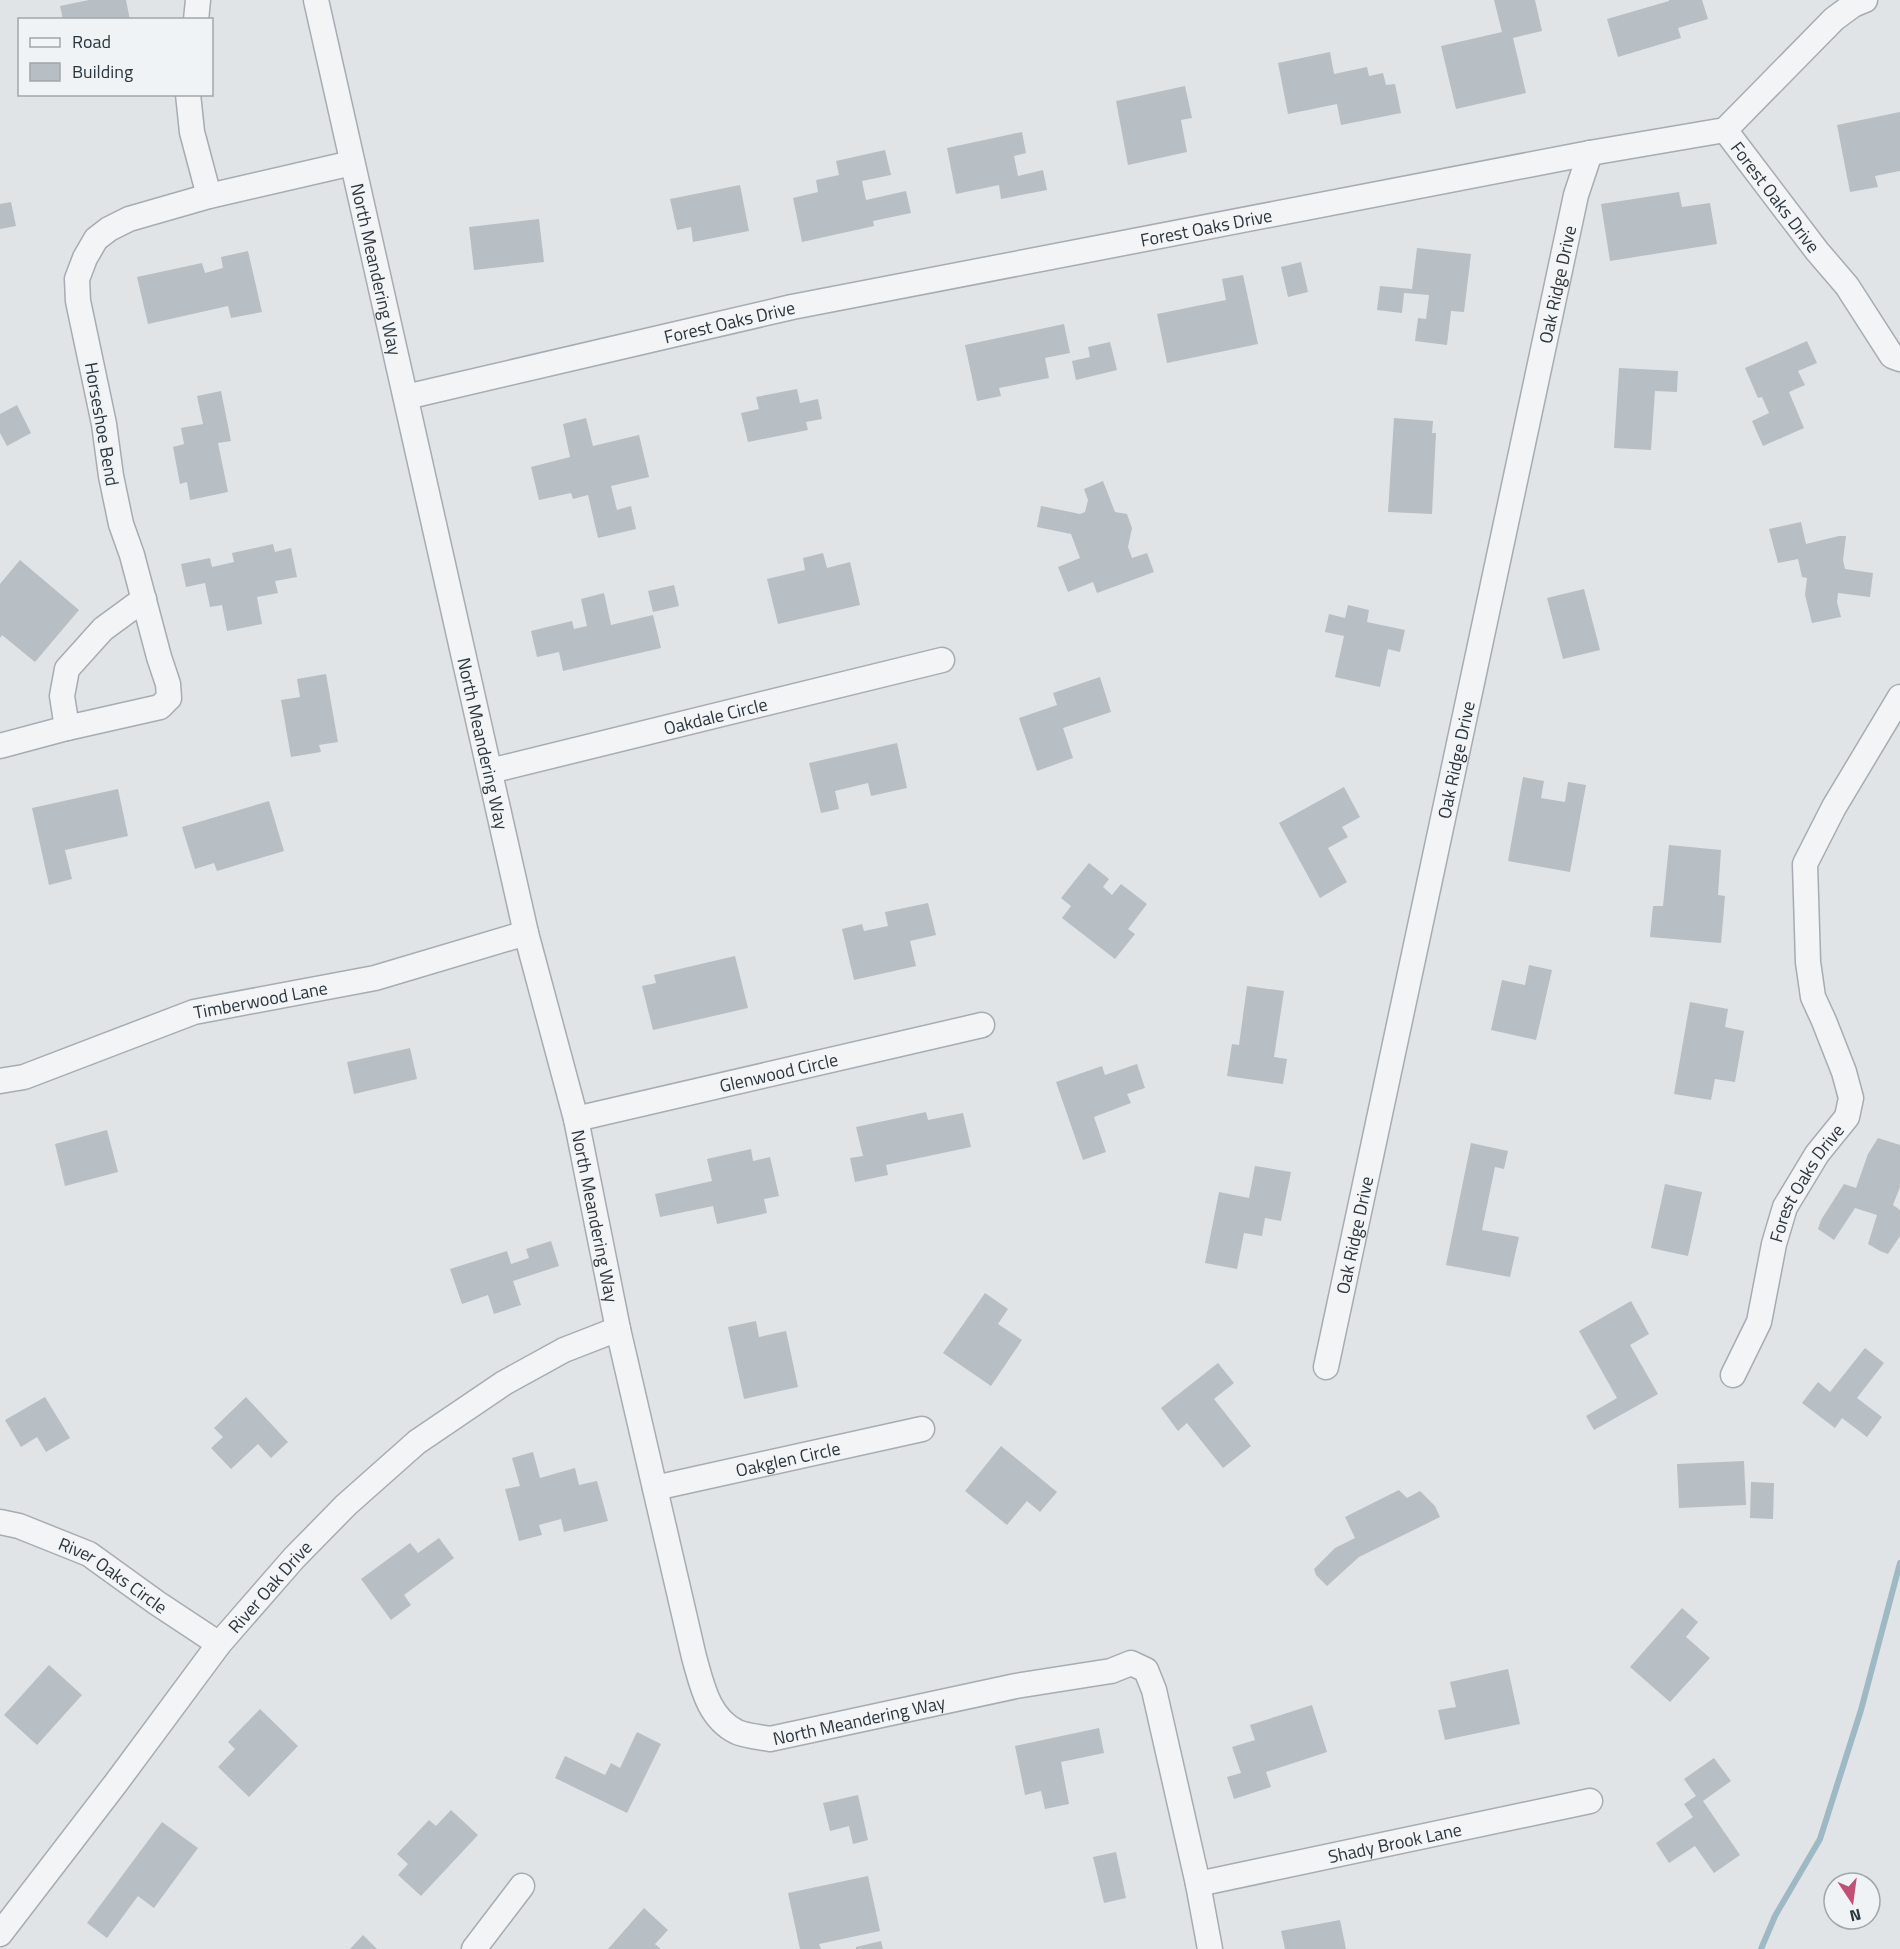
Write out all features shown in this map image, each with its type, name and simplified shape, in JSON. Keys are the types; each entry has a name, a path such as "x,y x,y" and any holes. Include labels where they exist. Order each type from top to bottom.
{"street":[{"path":"196,18 198,0"},
{"name":"North Meandering Way","path":"316,0 526,933 576,1119 618,1329 694,1657 708,1704 721,1720 738,1732 770,1739 1016,1686 1111,1671 1131,1663 1146,1670 1154,1690 1198,1884 1210,1949"},
{"path":"1725,130 1834,19 1853,5 1865,0"},
{"path":"188,96 192,132 209,196"},
{"name":"Forest Oaks Drive","path":"406,397 792,307 1590,153 1725,130 1817,251 1847,286 1892,356 1900,359"},
{"name":"Oak Ridge Drive","path":"1326,1367 1573,206 1590,153"},
{"name":"Horseshoe Bend","path":"0,746 160,707 169,698 168,684 132,555 121,524 111,476 104,424 78,301 77,279 96,239 129,219 209,196 352,163"},
{"path":"67,728 62,696 67,669 103,629 144,599"},
{"name":"Oakdale Circle","path":"490,771 942,660"},
{"name":"Forest Oaks Drive","path":"1733,1375 1759,1322 1774,1244 1785,1207 1817,1154 1847,1117 1851,1098 1845,1072 1813,997 1808,962 1805,864 1834,807 1900,697"},
{"name":"Timberwood Lane","path":"0,1081 24,1077 194,1012 375,978 526,933"},
{"name":"Glenwood Circle","path":"576,1119 982,1025"},
{"name":"River Oak Drive","path":"0,1934 116,1784 219,1644 294,1558 346,1504 417,1442 504,1383 564,1350 618,1329"},
{"name":"Oakglen Circle","path":"655,1488 922,1428"},
{"name":"River Oaks Circle","path":"0,1522 19,1526 89,1554 219,1644"},
{"name":"Shady Brook Lane","path":"1198,1884 1590,1801"},
{"path":"474,1949 522,1886"}],"building":[{"path":"89,0 126,0 130,18 63,18 60,6"},
{"path":"1494,0 1535,0 1542,31 1513,38 1526,93 1456,109 1441,46 1502,32"},
{"path":"1669,0 1702,0 1708,19 1678,28 1681,38 1618,57 1607,19"},
{"path":"1330,52 1334,74 1367,67 1369,76 1383,73 1386,85 1395,84 1401,113 1341,125 1337,104 1288,114 1278,63"},
{"path":"1185,86 1192,118 1181,120 1187,152 1128,165 1116,101"},
{"path":"1900,112 1900,171 1875,176 1878,187 1850,192 1837,125"},
{"path":"1022,132 1026,153 1014,156 1018,176 1043,170 1047,190 1001,199 999,185 956,194 947,148"},
{"path":"885,150 891,175 862,181 866,200 906,191 911,213 873,221 874,226 802,242 793,198 818,192 816,180 839,175 836,161"},
{"path":"740,185 749,231 693,242 691,227 677,230 670,199"},
{"path":"1679,192 1682,207 1710,203 1717,244 1610,261 1601,204"},
{"path":"11,202 16,226 0,229 0,204"},
{"path":"539,219 544,262 474,270 469,227"},
{"path":"1417,248 1471,254 1464,312 1451,311 1447,345 1415,341 1418,318 1426,319 1429,295 1404,293 1402,313 1377,310 1380,286 1412,289"},
{"path":"248,251 262,312 231,318 228,306 148,324 137,277 202,263 205,273 223,268 221,257"},
{"path":"1301,262 1308,292 1288,297 1281,267"},
{"path":"1243,275 1258,344 1167,363 1157,314 1226,300 1222,279"},
{"path":"1064,324 1070,353 1045,358 1049,378 999,388 1001,396 977,401 965,345"},
{"path":"1807,341 1817,363 1798,371 1805,385 1789,392 1804,428 1763,446 1752,421 1769,413 1762,397 1758,398 1745,368"},
{"path":"1110,342 1117,370 1076,380 1072,361 1090,357 1088,347"},
{"path":"1619,368 1678,371 1677,392 1655,391 1651,450 1614,448"},
{"path":"797,389 800,403 818,399 822,419 806,422 808,430 748,442 741,413 759,409 756,397"},
{"path":"221,391 231,441 218,443 228,492 190,500 187,482 180,484 173,447 184,444 181,428 203,424 197,396"},
{"path":"17,405 31,433 7,446 0,433 0,414"},
{"path":"586,418 593,446 639,435 649,477 611,486 617,510 631,506 636,529 598,538 588,495 573,499 571,493 539,500 531,467 570,457 563,424"},
{"path":"1394,418 1433,421 1432,433 1436,433 1432,514 1388,512"},
{"path":"1103,481 1115,512 1127,514 1132,528 1128,547 1132,558 1147,553 1154,572 1097,593 1093,582 1068,592 1058,567 1080,558 1071,534 1037,527 1041,506 1080,514 1085,512 1088,500 1084,489"},
{"path":"1801,522 1806,544 1846,536 1843,560 1845,569 1873,573 1870,597 1838,593 1837,602 1841,617 1812,623 1805,595 1807,578 1802,577 1798,559 1778,563 1769,529"},
{"path":"273,544 275,552 291,548 297,577 275,581 278,593 257,597 262,624 227,631 222,605 210,607 205,583 186,587 181,564 210,558 212,567 234,562 232,553"},
{"path":"823,553 827,568 850,562 860,605 778,624 767,579 805,570 803,558"},
{"path":"20,560 79,610 35,662 2,635 0,638 0,584"},
{"path":"674,585 679,606 653,612 648,591"},
{"path":"1584,589 1600,650 1563,659 1547,598"},
{"path":"604,593 611,625 653,615 661,648 563,671 559,652 537,657 531,631 572,621 574,629 587,626 581,599"},
{"path":"1348,605 1369,610 1367,622 1405,630 1400,652 1388,649 1380,687 1335,677 1344,636 1325,632 1329,614 1345,618"},
{"path":"326,674 338,742 319,745 321,752 291,757 281,700 300,697 297,679"},
{"path":"1100,677 1111,712 1063,728 1073,758 1037,771 1019,718 1057,705 1053,693"},
{"path":"897,743 907,788 871,796 868,783 835,791 839,809 821,813 809,763"},
{"path":"1523,777 1544,781 1541,798 1565,802 1568,782 1586,785 1570,872 1508,861"},
{"path":"1344,787 1360,817 1342,827 1348,837 1328,848 1347,882 1320,898 1279,823"},
{"path":"118,789 128,836 65,850 72,879 49,885 32,808"},
{"path":"269,801 284,851 217,871 214,863 195,869 182,827"},
{"path":"1669,845 1721,850 1718,895 1725,896 1721,943 1650,937 1653,906 1663,906"},
{"path":"1089,863 1109,879 1103,887 1112,895 1121,884 1147,904 1128,929 1135,934 1115,959 1062,918 1071,906 1061,898"},
{"path":"928,903 936,935 910,941 916,966 854,980 842,929 862,924 864,931 888,926 885,912"},
{"path":"735,956 748,1008 653,1030 642,986 656,983 654,975"},
{"path":"1529,965 1552,970 1536,1040 1491,1030 1502,980 1525,985"},
{"path":"1247,986 1284,991 1274,1057 1287,1059 1283,1084 1227,1076 1232,1044 1239,1045"},
{"path":"1690,1002 1728,1009 1725,1027 1744,1031 1735,1082 1715,1079 1711,1100 1674,1094"},
{"path":"410,1048 417,1079 354,1094 347,1062"},
{"path":"1137,1064 1145,1088 1127,1094 1131,1103 1094,1117 1106,1152 1083,1160 1056,1082 1102,1066 1105,1075"},
{"path":"926,1112 928,1120 963,1113 971,1147 886,1165 888,1175 855,1182 850,1158 863,1156 856,1127"},
{"path":"107,1130 118,1172 65,1186 55,1144"},
{"path":"1878,1138 1900,1145 1900,1187 1893,1205 1900,1210 1900,1236 1888,1254 1868,1244 1877,1215 1855,1208 1834,1240 1818,1229 1821,1220 1844,1184 1856,1188 1868,1154"},
{"path":"1471,1143 1508,1151 1504,1169 1495,1167 1482,1230 1519,1237 1510,1277 1446,1265"},
{"path":"751,1149 753,1161 770,1157 779,1196 764,1199 767,1213 717,1224 713,1206 660,1217 655,1194 712,1181 707,1159"},
{"path":"1255,1166 1291,1172 1281,1221 1265,1218 1262,1236 1244,1233 1237,1269 1205,1263 1219,1192 1249,1198"},
{"path":"1665,1184 1702,1192 1688,1256 1651,1248"},
{"path":"551,1241 559,1266 513,1281 521,1305 494,1314 488,1295 462,1304 450,1269 507,1251 511,1264 529,1258 526,1249"},
{"path":"985,1293 1008,1309 998,1324 1022,1340 991,1386 943,1353"},
{"path":"1631,1301 1649,1334 1630,1345 1658,1394 1594,1430 1586,1416 1617,1398 1579,1331"},
{"path":"756,1321 759,1337 786,1331 798,1387 744,1399 728,1327"},
{"path":"1865,1348 1884,1363 1857,1398 1882,1417 1867,1437 1842,1418 1835,1428 1802,1403 1818,1382 1830,1392"},
{"path":"1218,1363 1234,1383 1214,1399 1251,1446 1223,1468 1187,1423 1178,1431 1161,1408"},
{"path":"45,1397 70,1438 46,1452 37,1437 21,1447 5,1420"},
{"path":"246,1397 288,1442 271,1458 258,1444 231,1469 211,1448 223,1437 214,1428"},
{"path":"1001,1446 1057,1492 1040,1512 1027,1501 1007,1525 965,1491"},
{"path":"533,1452 540,1478 575,1468 579,1485 597,1481 608,1521 564,1532 561,1519 539,1525 542,1535 519,1541 505,1489 520,1486 512,1458"},
{"path":"1744,1461 1746,1505 1679,1508 1677,1464"},
{"path":"1751,1482 1774,1483 1773,1519 1750,1518"},
{"path":"1399,1490 1407,1498 1420,1491 1435,1506 1440,1517 1359,1557 1327,1586 1316,1575 1314,1569 1335,1548 1355,1538 1345,1517"},
{"path":"439,1538 454,1558 404,1595 411,1605 391,1620 361,1579 410,1543 418,1553"},
{"path":"1682,1608 1698,1622 1686,1637 1710,1658 1670,1702 1630,1667"},
{"path":"49,1665 82,1695 37,1745 4,1715"},
{"path":"1508,1669 1520,1724 1445,1740 1438,1710 1456,1707 1450,1682"},
{"path":"1312,1705 1327,1752 1266,1772 1271,1787 1234,1799 1227,1777 1241,1773 1232,1747 1255,1740 1250,1725"},
{"path":"260,1709 298,1746 249,1797 218,1767 235,1749 228,1742"},
{"path":"1099,1728 1104,1753 1061,1762 1069,1804 1045,1809 1041,1791 1025,1795 1015,1746"},
{"path":"637,1732 661,1744 627,1813 555,1778 565,1756 605,1775 611,1763 620,1768"},
{"path":"1714,1758 1731,1781 1703,1801 1740,1855 1714,1873 1695,1846 1669,1863 1656,1843 1693,1817 1684,1804 1696,1796 1684,1779"},
{"path":"858,1795 868,1840 853,1844 849,1826 830,1831 823,1803"},
{"path":"451,1810 478,1835 421,1896 398,1875 408,1864 397,1854 429,1820 436,1826"},
{"path":"162,1822 198,1848 154,1908 138,1896 107,1938 87,1923"},
{"path":"1116,1852 1126,1898 1104,1903 1093,1857"},
{"path":"868,1876 880,1931 819,1944 821,1949 800,1949 788,1893"},
{"path":"644,1908 668,1930 655,1944 661,1949 608,1949"},
{"path":"1340,1920 1346,1949 1285,1949 1281,1931"},
{"path":"363,1935 377,1949 350,1949"},
{"path":"881,1941 883,1949 856,1949 856,1947"}],"waterway":[{"path":"1761,1949 1775,1916 1820,1839 1861,1710 1900,1563"}]}
